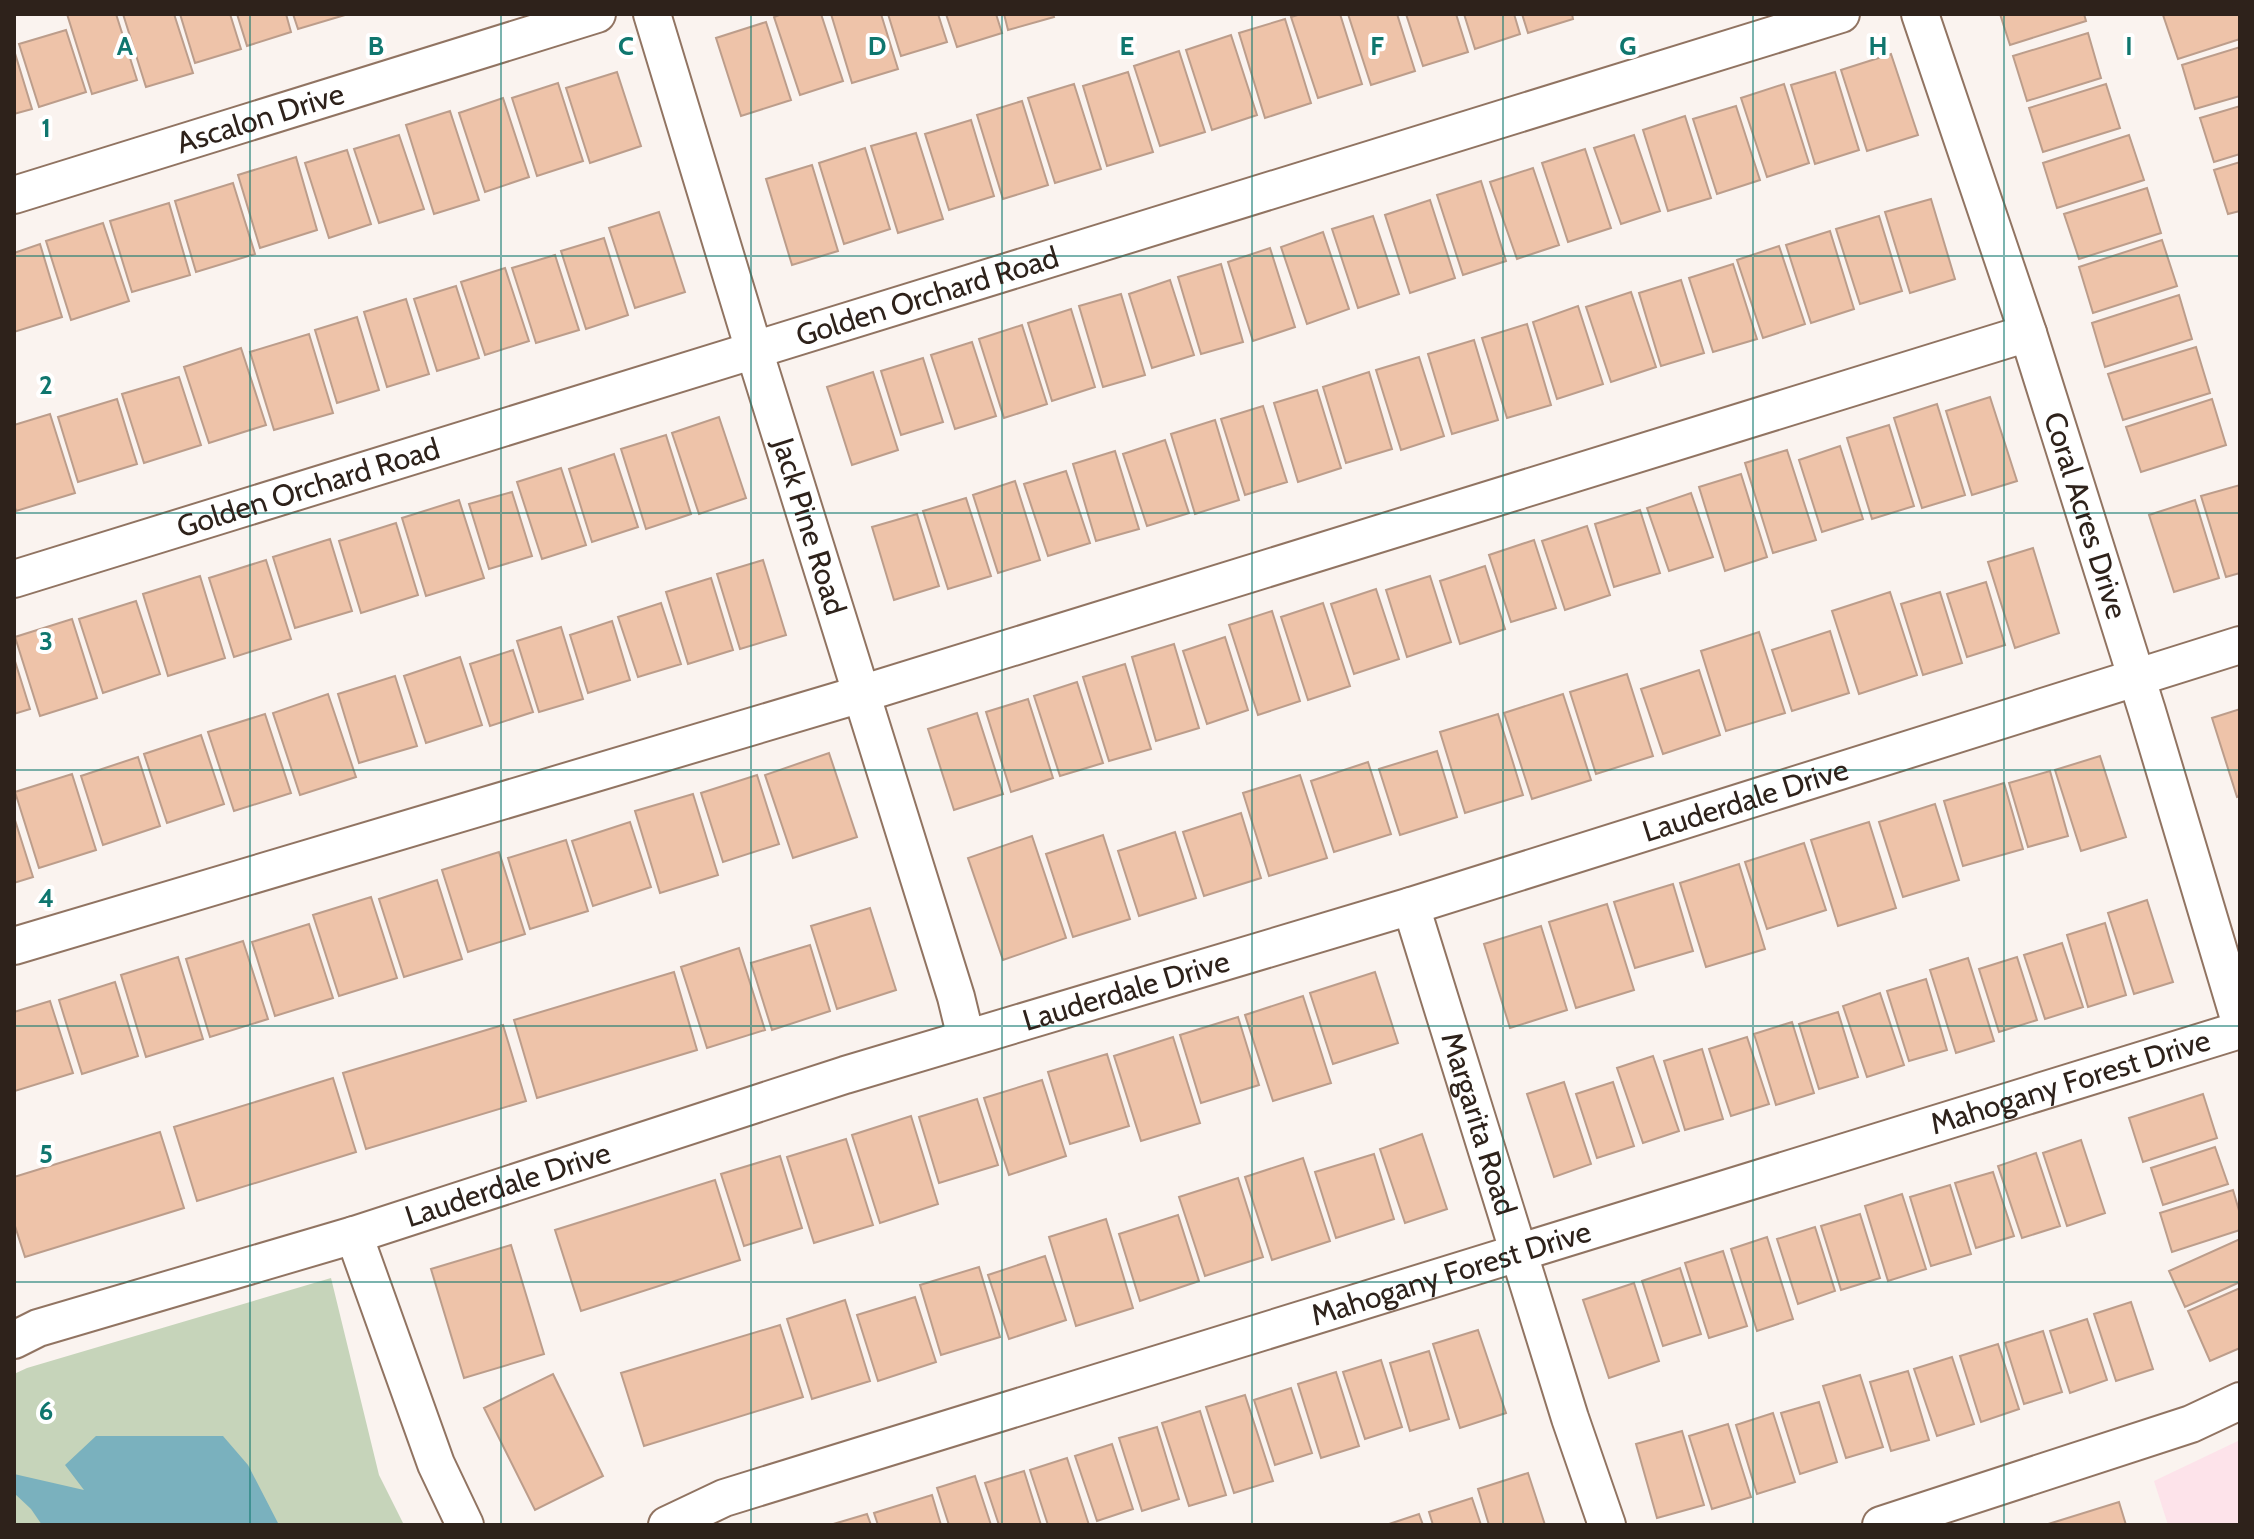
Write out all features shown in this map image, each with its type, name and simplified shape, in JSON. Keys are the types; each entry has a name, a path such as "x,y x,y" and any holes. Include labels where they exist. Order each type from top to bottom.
{"street":[{"name":"Ascalon Drive","path":"14,195 597,14"},
{"name":"Jack Pine Road","path":"652,14 966,1038"},
{"name":"Golden Orchard Road","path":"14,579 1841,14"},
{"name":"Coral Acres Drive","path":"1920,14 2028,333 2240,1022"},
{"path":"14,946 861,694 2028,333"},
{"name":"Lauderdale Drive","path":"14,1340 38,1328 354,1235 966,1038 1411,906 2240,645"},
{"name":"Margarita Road","path":"1411,906 1570,1418 1607,1525"},
{"name":"Mahogany Forest Drive","path":"667,1525 724,1498 2240,1030"},
{"path":"354,1235 436,1464 465,1525"},
{"path":"1881,1525 1964,1513 2191,1424 2240,1401"}],"shaded area":[{"path":"2240,1440 2240,1525 2168,1525 2154,1481"}],"green space":[{"path":"331,1278 379,1475 404,1525 14,1525 14,1374"}],"water":[{"path":"96,1436 223,1436 248,1465 279,1525 42,1525 14,1493 14,1474 84,1490 65,1465"}],"building":[{"path":"67,14 116,14 137,80 92,94"},
{"path":"123,14 174,14 193,73 146,87"},
{"path":"180,14 230,14 241,49 195,63"},
{"path":"237,14 286,14 291,32 247,46"},
{"path":"293,14 344,14 345,15 298,29"},
{"path":"782,14 821,14 843,81 800,95 774,17"},
{"path":"831,14 881,14 898,69 852,83"},
{"path":"888,14 938,14 947,42 901,56"},
{"path":"946,14 996,14 1002,33 957,47"},
{"path":"1004,14 1053,14 1054,17 1008,30"},
{"path":"1340,14 1362,84 1318,98 1291,17"},
{"path":"1348,14 1397,14 1415,71 1371,85"},
{"path":"1406,14 1456,14 1468,52 1423,66"},
{"path":"1464,14 1514,14 1520,34 1475,49"},
{"path":"1522,14 1572,14 1573,19 1528,33"},
{"path":"2000,14 2084,14 2086,21 2010,45"},
{"path":"2240,14 2240,39 2178,59 2163,15"},
{"path":"1285,19 1311,103 1265,118 1239,33"},
{"path":"766,22 791,100 741,116 716,38"},
{"path":"66,30 86,92 39,107 19,44"},
{"path":"2088,33 2101,78 2027,101 2013,56"},
{"path":"1231,35 1257,115 1212,130 1186,50"},
{"path":"2240,47 2240,96 2195,109 2182,65"},
{"path":"14,50 32,109 14,114"},
{"path":"1179,51 1205,132 1160,146 1134,66"},
{"path":"1891,54 1918,135 1867,151 1841,70"},
{"path":"617,72 641,146 590,163 566,88"},
{"path":"1128,72 1153,152 1107,166 1083,86"},
{"path":"1835,72 1859,150 1815,164 1791,85"},
{"path":"558,83 583,161 537,176 512,98"},
{"path":"1074,84 1101,169 1055,183 1028,98"},
{"path":"1784,84 1809,163 1767,177 1741,98"},
{"path":"2106,84 2120,128 2043,152 2029,108"},
{"path":"503,98 529,177 485,192 459,113"},
{"path":"1022,101 1048,185 1003,199 977,115"},
{"path":"1736,106 1760,180 1717,194 1693,119"},
{"path":"2240,106 2240,154 2214,162 2200,118"},
{"path":"450,111 479,200 434,214 406,125"},
{"path":"1685,116 1711,198 1668,211 1643,130"},
{"path":"971,120 994,196 949,210 925,134"},
{"path":"916,133 943,219 898,233 871,146"},
{"path":"399,135 424,209 379,223 354,149"},
{"path":"1634,135 1660,211 1621,224 1594,148"},
{"path":"2129,135 2144,180 2057,208 2043,163"},
{"path":"865,148 890,229 844,244 819,163"},
{"path":"1585,149 1611,228 1568,242 1542,163"},
{"path":"347,150 371,224 329,238 305,163"},
{"path":"296,157 317,230 260,248 238,175"},
{"path":"2240,162 2240,211 2228,214 2214,170"},
{"path":"812,165 838,251 792,265 766,179"},
{"path":"1533,168 1559,245 1517,259 1490,182"},
{"path":"1481,181 1506,261 1463,275 1437,195"},
{"path":"233,183 255,254 196,272 175,201"},
{"path":"2147,188 2161,233 2079,259 2064,214"},
{"path":"1931,199 1955,279 1910,293 1885,212"},
{"path":"1430,200 1455,278 1410,293 1385,215"},
{"path":"169,203 190,275 132,292 110,221"},
{"path":"659,212 685,292 635,308 609,228"},
{"path":"1373,216 1399,294 1358,308 1332,229"},
{"path":"1879,216 1902,291 1860,304 1836,229"},
{"path":"103,223 129,301 71,320 46,241"},
{"path":"1830,231 1854,309 1811,323 1786,245"},
{"path":"1323,232 1349,309 1307,324 1281,247"},
{"path":"604,238 628,315 586,329 561,251"},
{"path":"2162,240 2177,286 2093,313 2079,267"},
{"path":"40,244 62,317 14,332 14,253"},
{"path":"1779,246 1805,324 1763,338 1737,260"},
{"path":"1270,248 1295,327 1253,341 1228,262"},
{"path":"555,255 579,330 536,343 512,268"},
{"path":"1221,264 1243,342 1201,354 1178,277"},
{"path":"1733,264 1757,339 1713,352 1689,278"},
{"path":"505,268 529,341 485,355 461,282"},
{"path":"1170,280 1194,355 1152,368 1129,294"},
{"path":"1681,280 1704,353 1661,366 1639,293"},
{"path":"456,286 479,358 437,371 414,299"},
{"path":"1631,292 1656,367 1611,382 1586,307"},
{"path":"1121,294 1145,375 1103,387 1079,306"},
{"path":"2179,295 2192,339 2105,367 2092,323"},
{"path":"406,299 429,374 387,387 364,312"},
{"path":"1578,306 1603,384 1557,399 1533,322"},
{"path":"1071,309 1095,387 1052,401 1028,323"},
{"path":"357,317 379,390 337,403 315,330"},
{"path":"1527,324 1551,405 1507,418 1482,338"},
{"path":"1022,325 1047,404 1004,418 979,339"},
{"path":"309,334 333,413 274,430 250,352"},
{"path":"1474,340 1498,420 1452,434 1428,354"},
{"path":"972,342 996,416 955,429 931,355"},
{"path":"2196,347 2210,393 2123,420 2108,374"},
{"path":"241,348 266,425 209,443 184,367"},
{"path":"1419,357 1444,436 1401,450 1376,370"},
{"path":"923,358 943,422 901,435 881,371"},
{"path":"873,372 898,450 852,465 827,387"},
{"path":"1369,372 1392,449 1346,463 1323,387"},
{"path":"179,377 201,445 144,463 122,394"},
{"path":"1317,390 1341,468 1298,482 1274,403"},
{"path":"1990,397 2017,481 1972,495 1946,411"},
{"path":"117,399 137,464 78,482 58,417"},
{"path":"2212,399 2226,445 2141,472 2126,427"},
{"path":"1937,404 1965,495 1922,508 1894,418"},
{"path":"1263,406 1287,482 1245,495 1221,419"},
{"path":"50,414 75,493 16,511 14,425"},
{"path":"719,417 746,498 699,514 672,433"},
{"path":"1215,420 1239,500 1195,514 1171,434"},
{"path":"1889,425 1914,506 1872,519 1847,438"},
{"path":"666,435 691,514 646,529 621,449"},
{"path":"1165,440 1189,513 1147,526 1123,454"},
{"path":"1840,446 1863,519 1822,532 1799,460"},
{"path":"1787,450 1816,540 1773,553 1745,463"},
{"path":"1115,451 1139,529 1096,541 1073,464"},
{"path":"614,454 638,527 592,542 569,469"},
{"path":"561,468 586,545 542,559 517,482"},
{"path":"1066,471 1090,543 1048,556 1024,484"},
{"path":"1741,474 1767,557 1725,571 1699,487"},
{"path":"1015,481 1040,560 998,573 973,495"},
{"path":"2240,485 2240,573 2226,577 2201,496"},
{"path":"512,492 532,556 489,569 469,504"},
{"path":"1691,493 1713,557 1669,571 1647,508"},
{"path":"966,498 991,576 948,589 923,511"},
{"path":"459,500 484,578 426,596 402,518"},
{"path":"2195,500 2219,578 2174,592 2149,515"},
{"path":"1640,510 1660,573 1614,587 1595,524"},
{"path":"917,514 939,586 894,600 872,527"},
{"path":"396,523 418,595 361,613 339,541"},
{"path":"1587,526 1610,595 1565,610 1542,541"},
{"path":"330,539 352,611 295,628 273,557"},
{"path":"1534,540 1556,608 1511,622 1489,555"},
{"path":"2033,548 2059,633 2015,648 1988,562"},
{"path":"266,560 291,639 234,657 209,578"},
{"path":"763,560 786,635 740,649 717,574"},
{"path":"1485,566 1505,629 1460,644 1440,581"},
{"path":"200,576 225,658 168,676 143,594"},
{"path":"1430,576 1451,642 1407,657 1386,590"},
{"path":"711,578 733,650 688,664 666,592"},
{"path":"1986,582 2005,645 1967,657 1947,594"},
{"path":"1376,589 1399,659 1354,674 1331,604"},
{"path":"1890,592 1917,675 1859,694 1832,611"},
{"path":"1940,592 1962,663 1923,675 1901,604"},
{"path":"136,601 160,674 103,693 79,619"},
{"path":"661,603 681,664 638,677 618,617"},
{"path":"1323,603 1350,686 1308,700 1281,617"},
{"path":"1272,611 1300,701 1258,715 1229,625"},
{"path":"72,619 97,698 40,716 15,637"},
{"path":"612,621 630,680 588,693 570,635"},
{"path":"561,627 583,699 539,712 517,641"},
{"path":"1830,631 1849,693 1792,711 1772,650"},
{"path":"1759,632 1785,713 1726,731 1701,651"},
{"path":"1225,637 1248,710 1207,724 1183,651"},
{"path":"1174,644 1199,728 1156,741 1132,657"},
{"path":"513,650 533,712 490,726 470,664"},
{"path":"460,657 482,725 426,743 404,676"},
{"path":"14,658 30,709 14,714"},
{"path":"1125,664 1151,749 1109,761 1083,677"},
{"path":"1699,670 1720,735 1663,754 1641,689"},
{"path":"1627,674 1653,756 1596,774 1570,692"},
{"path":"395,676 417,746 359,763 338,694"},
{"path":"1077,682 1103,763 1060,776 1034,696"},
{"path":"328,694 356,777 300,795 273,713"},
{"path":"1563,694 1591,780 1532,799 1504,713"},
{"path":"1028,699 1053,778 1011,792 986,712"},
{"path":"2240,709 2240,796 2237,797 2212,718"},
{"path":"977,713 1003,794 954,810 928,729"},
{"path":"265,714 291,793 234,811 208,732"},
{"path":"1498,714 1523,795 1465,813 1440,732"},
{"path":"201,735 224,804 167,823 144,754"},
{"path":"1437,751 1457,817 1400,835 1379,769"},
{"path":"829,753 857,837 793,858 765,775"},
{"path":"2100,756 2126,837 2081,851 2055,770"},
{"path":"138,757 160,826 103,845 81,776"},
{"path":"1368,762 1391,834 1334,852 1311,781"},
{"path":"2050,771 2068,836 2028,847 2009,783"},
{"path":"72,774 96,850 39,868 15,792"},
{"path":"757,775 779,844 723,862 701,793"},
{"path":"1300,775 1327,858 1269,876 1243,793"},
{"path":"2004,783 2023,849 1963,866 1944,801"},
{"path":"693,794 718,875 660,893 635,811"},
{"path":"1935,804 1959,880 1903,897 1879,822"},
{"path":"1241,813 1261,878 1204,896 1183,832"},
{"path":"14,817 33,877 14,883"},
{"path":"630,822 651,887 593,906 572,841"},
{"path":"1869,822 1896,908 1838,926 1811,840"},
{"path":"1175,832 1196,898 1139,916 1118,851"},
{"path":"1103,835 1130,919 1073,937 1046,854"},
{"path":"1032,836 1066,938 1003,960 968,858"},
{"path":"566,840 588,911 530,929 508,858"},
{"path":"1804,843 1826,910 1767,929 1745,862"},
{"path":"499,852 525,934 468,952 442,870"},
{"path":"1739,864 1765,949 1706,967 1680,883"},
{"path":"437,880 462,959 404,977 379,899"},
{"path":"1673,884 1693,951 1635,968 1614,902"},
{"path":"371,897 397,978 339,996 313,915"},
{"path":"2147,900 2173,982 2134,994 2108,913"},
{"path":"1607,904 1634,990 1576,1008 1549,922"},
{"path":"870,908 896,990 837,1009 811,926"},
{"path":"2105,923 2126,995 2088,1007 2067,935"},
{"path":"309,924 333,998 275,1016 252,942"},
{"path":"1541,926 1567,1010 1510,1028 1484,944"},
{"path":"243,941 268,1019 210,1037 186,959"},
{"path":"2062,943 2083,1007 2045,1019 2024,955"},
{"path":"810,945 830,1011 772,1030 751,963"},
{"path":"739,948 765,1030 707,1048 681,967"},
{"path":"178,957 203,1039 146,1057 121,975"},
{"path":"2017,957 2037,1020 1999,1032 1979,969"},
{"path":"1968,958 1994,1041 1956,1053 1930,970"},
{"path":"674,972 697,1050 537,1098 514,1020"},
{"path":"1375,972 1398,1043 1333,1064 1310,993"},
{"path":"1926,979 1947,1050 1909,1061 1887,991"},
{"path":"115,982 138,1056 82,1074 59,1000"},
{"path":"1880,993 1904,1065 1867,1077 1843,1006"},
{"path":"1303,996 1331,1083 1273,1101 1245,1015"},
{"path":"50,1001 73,1073 15,1091 14,1012"},
{"path":"1838,1012 1858,1077 1819,1089 1799,1024"},
{"path":"1238,1017 1259,1085 1201,1103 1180,1035"},
{"path":"1792,1022 1814,1093 1776,1105 1754,1034"},
{"path":"503,1025 526,1101 366,1149 343,1073"},
{"path":"1173,1037 1200,1123 1141,1141 1114,1056"},
{"path":"1747,1037 1769,1104 1731,1116 1709,1049"},
{"path":"1702,1049 1723,1119 1685,1130 1664,1061"},
{"path":"1107,1054 1129,1126 1070,1144 1048,1072"},
{"path":"1653,1056 1679,1131 1643,1143 1617,1068"},
{"path":"333,1078 356,1152 197,1201 174,1127"},
{"path":"1042,1080 1066,1156 1009,1175 984,1098"},
{"path":"1564,1082 1591,1164 1554,1177 1527,1094"},
{"path":"1613,1082 1634,1146 1597,1158 1576,1094"},
{"path":"2203,1094 2217,1138 2143,1162 2129,1118"},
{"path":"977,1099 998,1165 939,1183 919,1117"},
{"path":"911,1116 938,1204 880,1223 852,1135"},
{"path":"160,1132 184,1208 25,1257 14,1223 14,1177"},
{"path":"1422,1134 1447,1209 1405,1223 1380,1149"},
{"path":"846,1139 873,1225 814,1243 787,1157"},
{"path":"2081,1140 2105,1213 2067,1226 2043,1153"},
{"path":"2215,1147 2228,1184 2163,1205 2151,1168"},
{"path":"2036,1153 2060,1226 2022,1238 1998,1166"},
{"path":"1374,1154 1394,1219 1336,1238 1315,1172"},
{"path":"780,1156 802,1228 744,1246 721,1174"},
{"path":"1303,1158 1330,1241 1272,1260 1245,1177"},
{"path":"1993,1172 2014,1236 1976,1248 1955,1183"},
{"path":"1238,1178 1263,1257 1205,1276 1179,1197"},
{"path":"715,1180 740,1260 581,1311 555,1230"},
{"path":"1950,1185 1971,1254 1931,1266 1910,1197"},
{"path":"2233,1190 2240,1214 2240,1230 2172,1252 2160,1213"},
{"path":"1902,1194 1926,1269 1888,1281 1865,1206"},
{"path":"1860,1214 1880,1278 1841,1290 1821,1226"},
{"path":"1178,1215 1199,1281 1140,1301 1119,1234"},
{"path":"1106,1219 1133,1308 1076,1326 1049,1237"},
{"path":"1815,1227 1835,1291 1798,1304 1777,1239"},
{"path":"1767,1237 1793,1319 1757,1331 1731,1249"},
{"path":"2240,1239 2240,1282 2185,1307 2169,1271"},
{"path":"511,1245 544,1354 464,1378 431,1269"},
{"path":"1723,1251 1747,1326 1709,1338 1685,1263"},
{"path":"1045,1256 1066,1320 1009,1339 988,1275"},
{"path":"979,1267 1000,1337 941,1355 920,1285"},
{"path":"1680,1268 1701,1334 1663,1346 1642,1281"},
{"path":"1634,1283 1659,1361 1609,1378 1583,1300"},
{"path":"2240,1288 2240,1348 2210,1361 2188,1311"},
{"path":"915,1297 936,1362 878,1381 857,1315"},
{"path":"845,1300 870,1381 812,1399 787,1319"},
{"path":"2131,1302 2153,1369 2116,1381 2094,1314"},
{"path":"2087,1319 2107,1380 2070,1393 2050,1331"},
{"path":"780,1325 803,1397 644,1446 621,1373"},
{"path":"1478,1330 1506,1413 1460,1428 1433,1344"},
{"path":"2043,1331 2062,1392 2024,1404 2005,1343"},
{"path":"1998,1344 2019,1409 1981,1422 1960,1356"},
{"path":"1429,1351 1449,1419 1410,1431 1390,1363"},
{"path":"1952,1357 1974,1424 1937,1436 1914,1369"},
{"path":"1381,1360 1402,1427 1365,1439 1343,1372"},
{"path":"1908,1371 1929,1440 1891,1451 1870,1382"},
{"path":"1336,1372 1359,1446 1321,1458 1298,1384"},
{"path":"553,1374 603,1476 535,1510 484,1408"},
{"path":"1860,1375 1883,1447 1846,1458 1823,1386"},
{"path":"1291,1388 1312,1453 1275,1465 1254,1400"},
{"path":"1245,1395 1273,1481 1234,1493 1206,1407"},
{"path":"1819,1402 1837,1462 1800,1474 1781,1413"},
{"path":"1200,1411 1226,1495 1189,1506 1162,1423"},
{"path":"1773,1413 1795,1482 1757,1494 1736,1425"},
{"path":"1728,1424 1751,1497 1712,1509 1689,1436"},
{"path":"1157,1427 1179,1499 1142,1511 1119,1438"},
{"path":"1682,1431 1704,1505 1657,1518 1636,1444"},
{"path":"1112,1444 1133,1509 1097,1521 1075,1456"},
{"path":"1067,1458 1089,1525 1048,1525 1030,1470"},
{"path":"1024,1471 1041,1525 999,1525 985,1483"},
{"path":"1528,1473 1545,1525 1489,1525 1478,1489"},
{"path":"975,1476 991,1525 949,1525 937,1488"},
{"path":"932,1495 941,1525 878,1525 874,1513"},
{"path":"1472,1498 1481,1525 1433,1525 1429,1512"},
{"path":"2119,1502 2126,1525 2045,1525"},
{"path":"867,1514 871,1525 830,1525"},
{"path":"1419,1514 1423,1525 1386,1525"}]}
